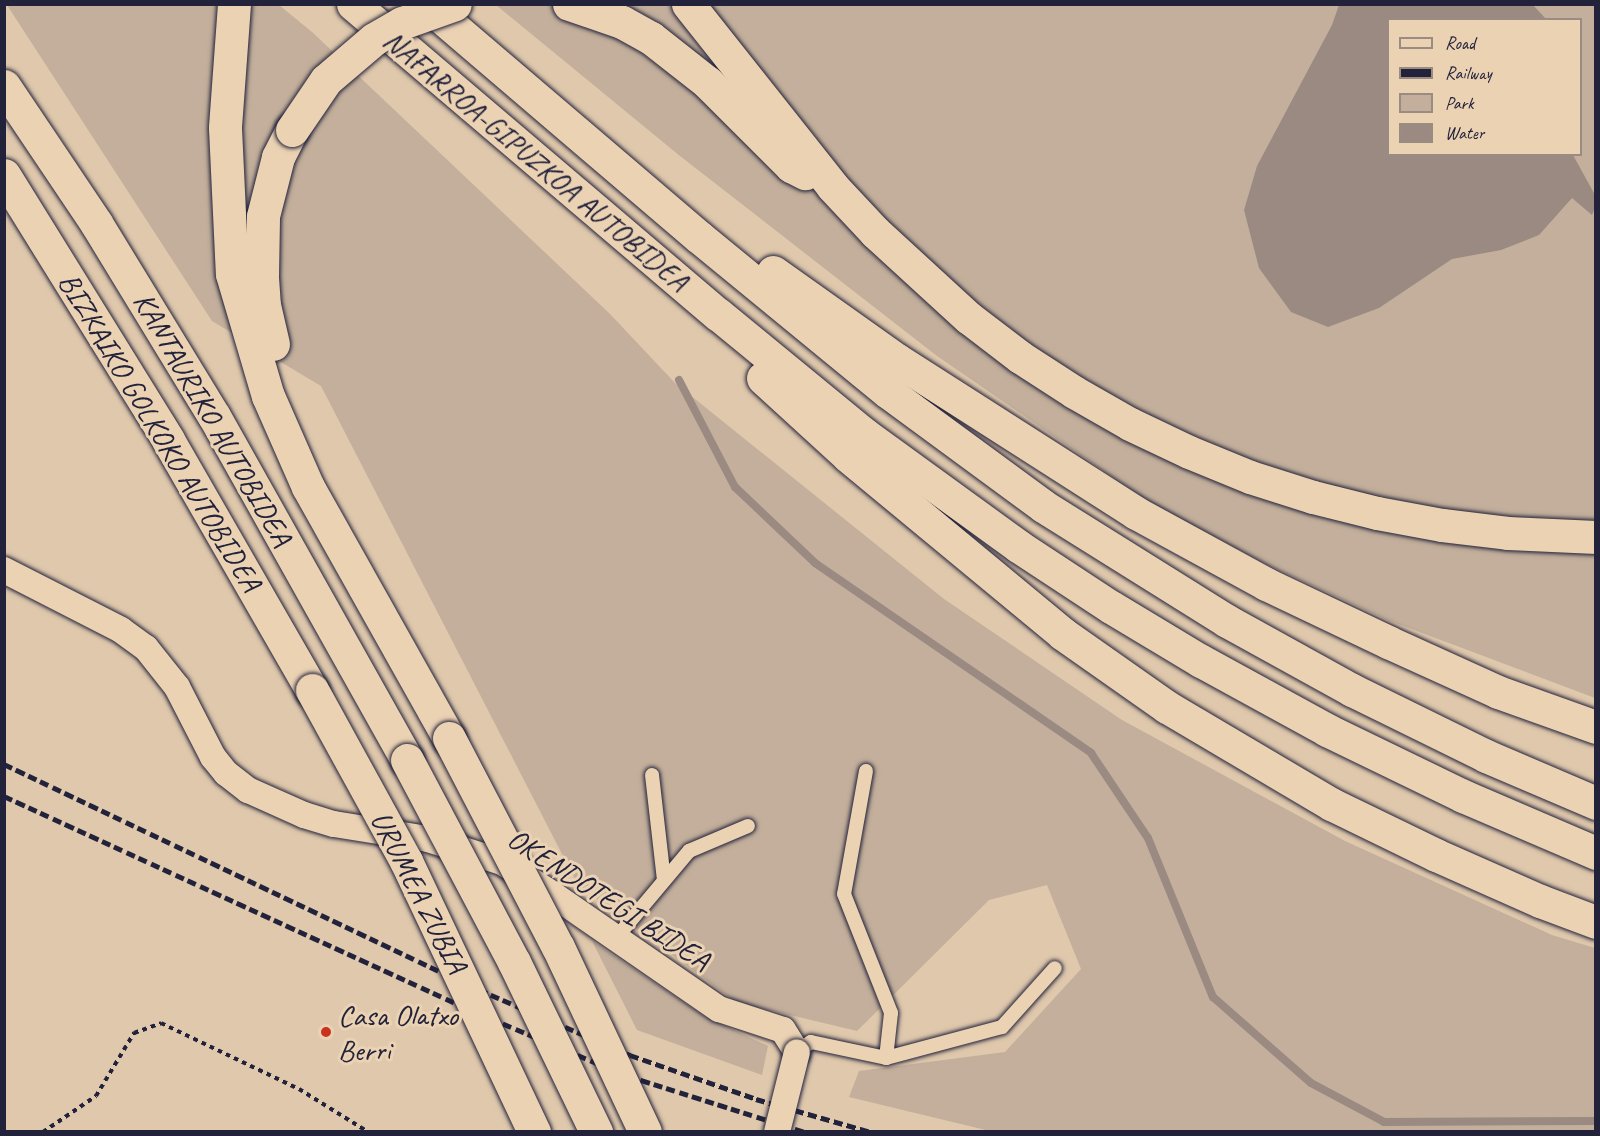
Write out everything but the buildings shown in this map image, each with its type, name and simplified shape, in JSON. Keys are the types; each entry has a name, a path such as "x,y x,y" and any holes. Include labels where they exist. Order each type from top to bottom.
{"highway":[{"name":"NAFARROA-GIPUZKOA AUTOBIDEA","path":"353,4 719,315 864,434 1018,546 1111,607 1201,661 1327,730 1463,796 1596,853"},
{"name":"NAFARROA-GIPUZKOA AUTOBIDEA","path":"426,4 699,237 888,392 1043,506 1227,621 1352,690 1486,756 1596,803"},
{"path":"399,647 294,418 270,336 262,276 263,216 278,158 292,130 326,80 374,39 412,19 455,4"},
{"path":"569,4 622,22 651,38 707,82 790,166 832,186"},
{"path":"688,4 832,186 921,276 1020,357 1130,424 1250,477 1377,513 1442,525 1508,533 1596,537"},
{"path":"234,8 225,128 232,274 268,396 308,487 449,738 558,946 645,1131"},
{"name":"KANTAURIKO AUTOBIDEA","path":"4,86 96,223 214,416 407,760"},
{"name":"BIZKAIKO GOLKOKO AUTOBIDEA","path":"4,175 168,440 312,690"},
{"path":"699,237 750,256 897,360 1136,513 1266,584 1388,642 1498,692 1596,727"},
{"path":"719,315 747,363 826,437 1063,634 1167,707 1331,804 1436,855 1540,901 1596,922"},
{"name":"URUMEA ZUBIA","path":"312,690 406,861 534,1131"},
{"name":"URUMEA ZUBIA","path":"407,760 514,962 596,1131"}],"street":[{"name":"OKENDOTEGI BIDEA","path":"4,570 121,630 146,648 177,687 213,757 226,773 248,790 304,815 334,824 428,839 502,862 719,1010 783,1030 797,1052"},
{"path":"777,1131 797,1052"}],"lane":[{"path":"866,771 844,894 891,1013 886,1058"},
{"path":"652,775 664,880"},
{"path":"616,938 689,851 748,826"},
{"path":"797,1052 811,1042 886,1058 1002,1026 1054,968"}],"path":[{"path":"43,1131 96,1096 134,1033 161,1023 299,1089 368,1131"}],"green space":[{"path":"7,5 279,5 312,32 610,314 675,383 944,599 1122,720 1345,841 1552,935 1595,948 1595,1131 994,1132 849,1097 859,1071 1005,1052 1081,969 1047,885 989,900 857,1031 736,1002 578,885 321,386 212,321"},
{"path":"496,5 1595,5 1595,698 1390,621 1266,564 1155,506 937,356 680,156"},
{"path":"592,941 704,1016 768,1046 762,1075 637,1030"}],"water":[{"path":"1339,5 1533,5 1545,18 1387,18 1387,156 1574,156 1595,195 1595,208 1592,215 1572,198 1539,235 1501,250 1452,259 1379,308 1328,327 1291,312 1259,268 1244,210 1257,166 1332,25"}],"waterway":[{"path":"679,380 735,487 815,563 1091,753 1148,838 1213,997 1311,1083 1384,1122 1596,1121"}],"railway":[{"path":"4,764 466,984 630,1055 756,1099 871,1132"},
{"path":"4,796 466,1008 628,1076 805,1132"}],"place":[{"name":"Casa Olatxo Berri","path":"326,1032"}]}
